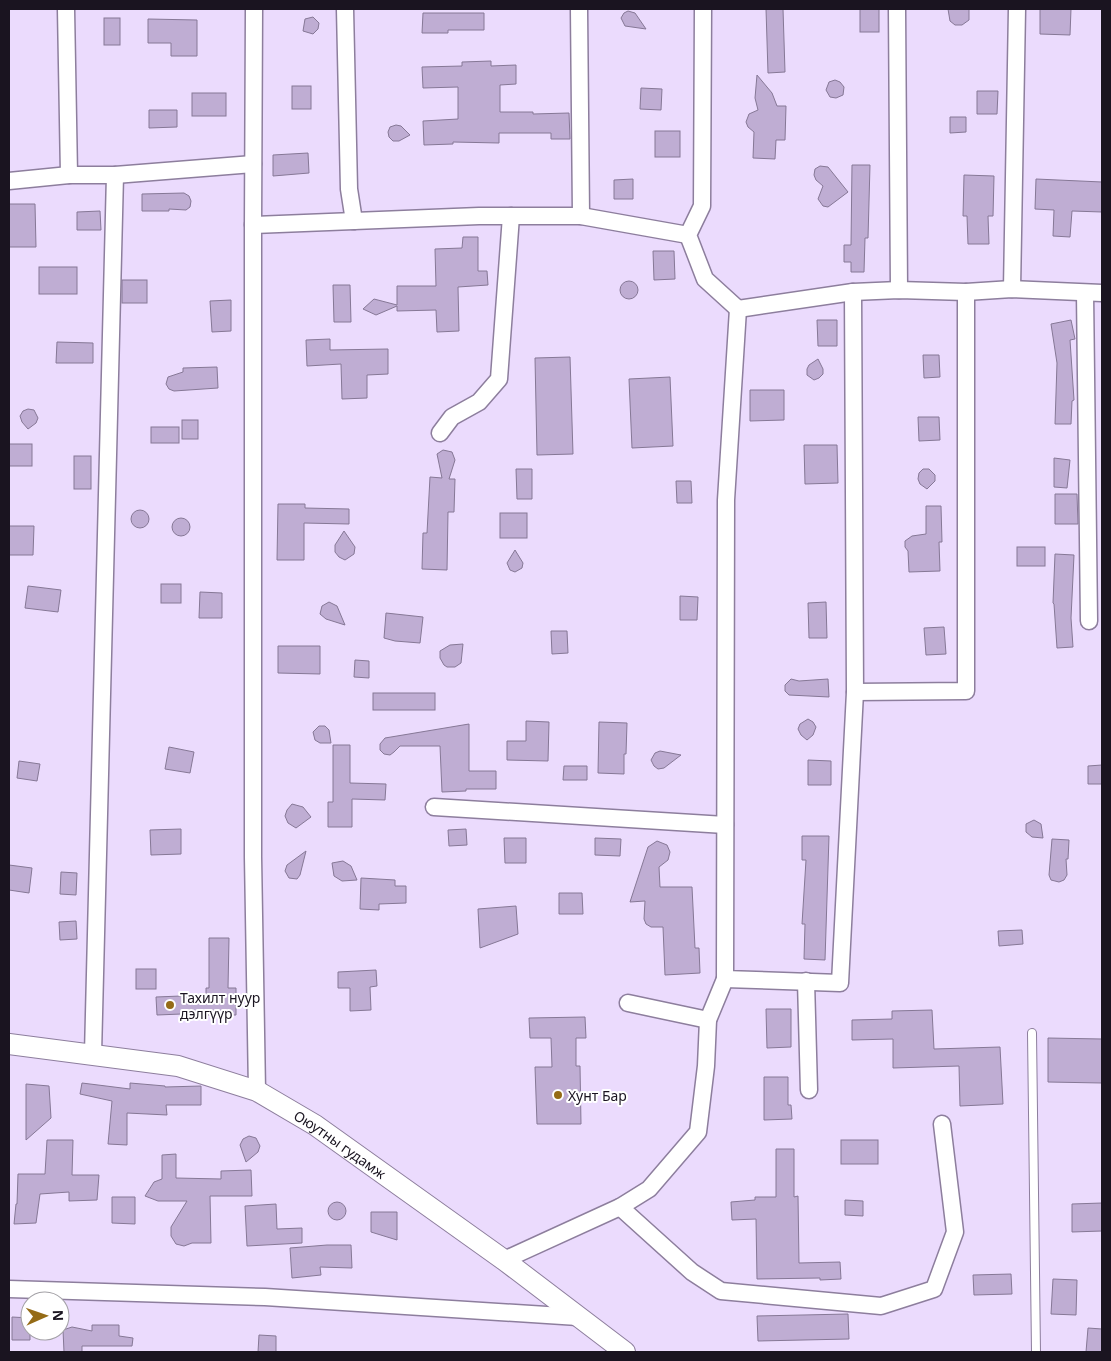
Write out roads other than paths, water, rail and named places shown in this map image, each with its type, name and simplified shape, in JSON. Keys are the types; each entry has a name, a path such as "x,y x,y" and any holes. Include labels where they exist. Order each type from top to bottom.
{"street":[{"path":"66,9 69,175"},
{"path":"254,9 253,857 257,1091"},
{"path":"345,9 349,189 354,221"},
{"path":"578,9 580,216"},
{"path":"703,9 702,206 688,234 705,279 738,309"},
{"path":"896,9 899,290"},
{"path":"1012,289 1017,9"},
{"path":"9,181 69,175 115,176 253,164"},
{"path":"93,1054 115,176"},
{"path":"253,225 511,216 580,216 688,234"},
{"path":"440,433 452,417 479,402 500,379 511,216"},
{"path":"738,309 853,292 899,290 966,292 1012,289 1102,293"},
{"path":"725,979 840,983 856,692 853,292"},
{"path":"856,692 966,691 966,292"},
{"path":"1085,293 1089,621"},
{"path":"504,1260 620,1208 649,1189 698,1132 706,1066 708,1020 725,979 726,500 738,309"},
{"path":"434,807 725,825"},
{"path":"806,981 809,1090"},
{"path":"628,1003 708,1020"},
{"name":"Оюутны гудамж","path":"9,1044 178,1066 257,1091 315,1125 504,1260 621,1351"},
{"path":"620,1208 692,1272 721,1292 881,1306 934,1289 955,1232 942,1124"},
{"path":"9,1290 265,1297 578,1317"}],"lane":[{"path":"1032,1033 1036,1352"}],"place":[{"name":"Тахилт нуур дэлгүүр","path":"170,1005"},
{"name":"Хунт Бар","path":"558,1095"}]}
